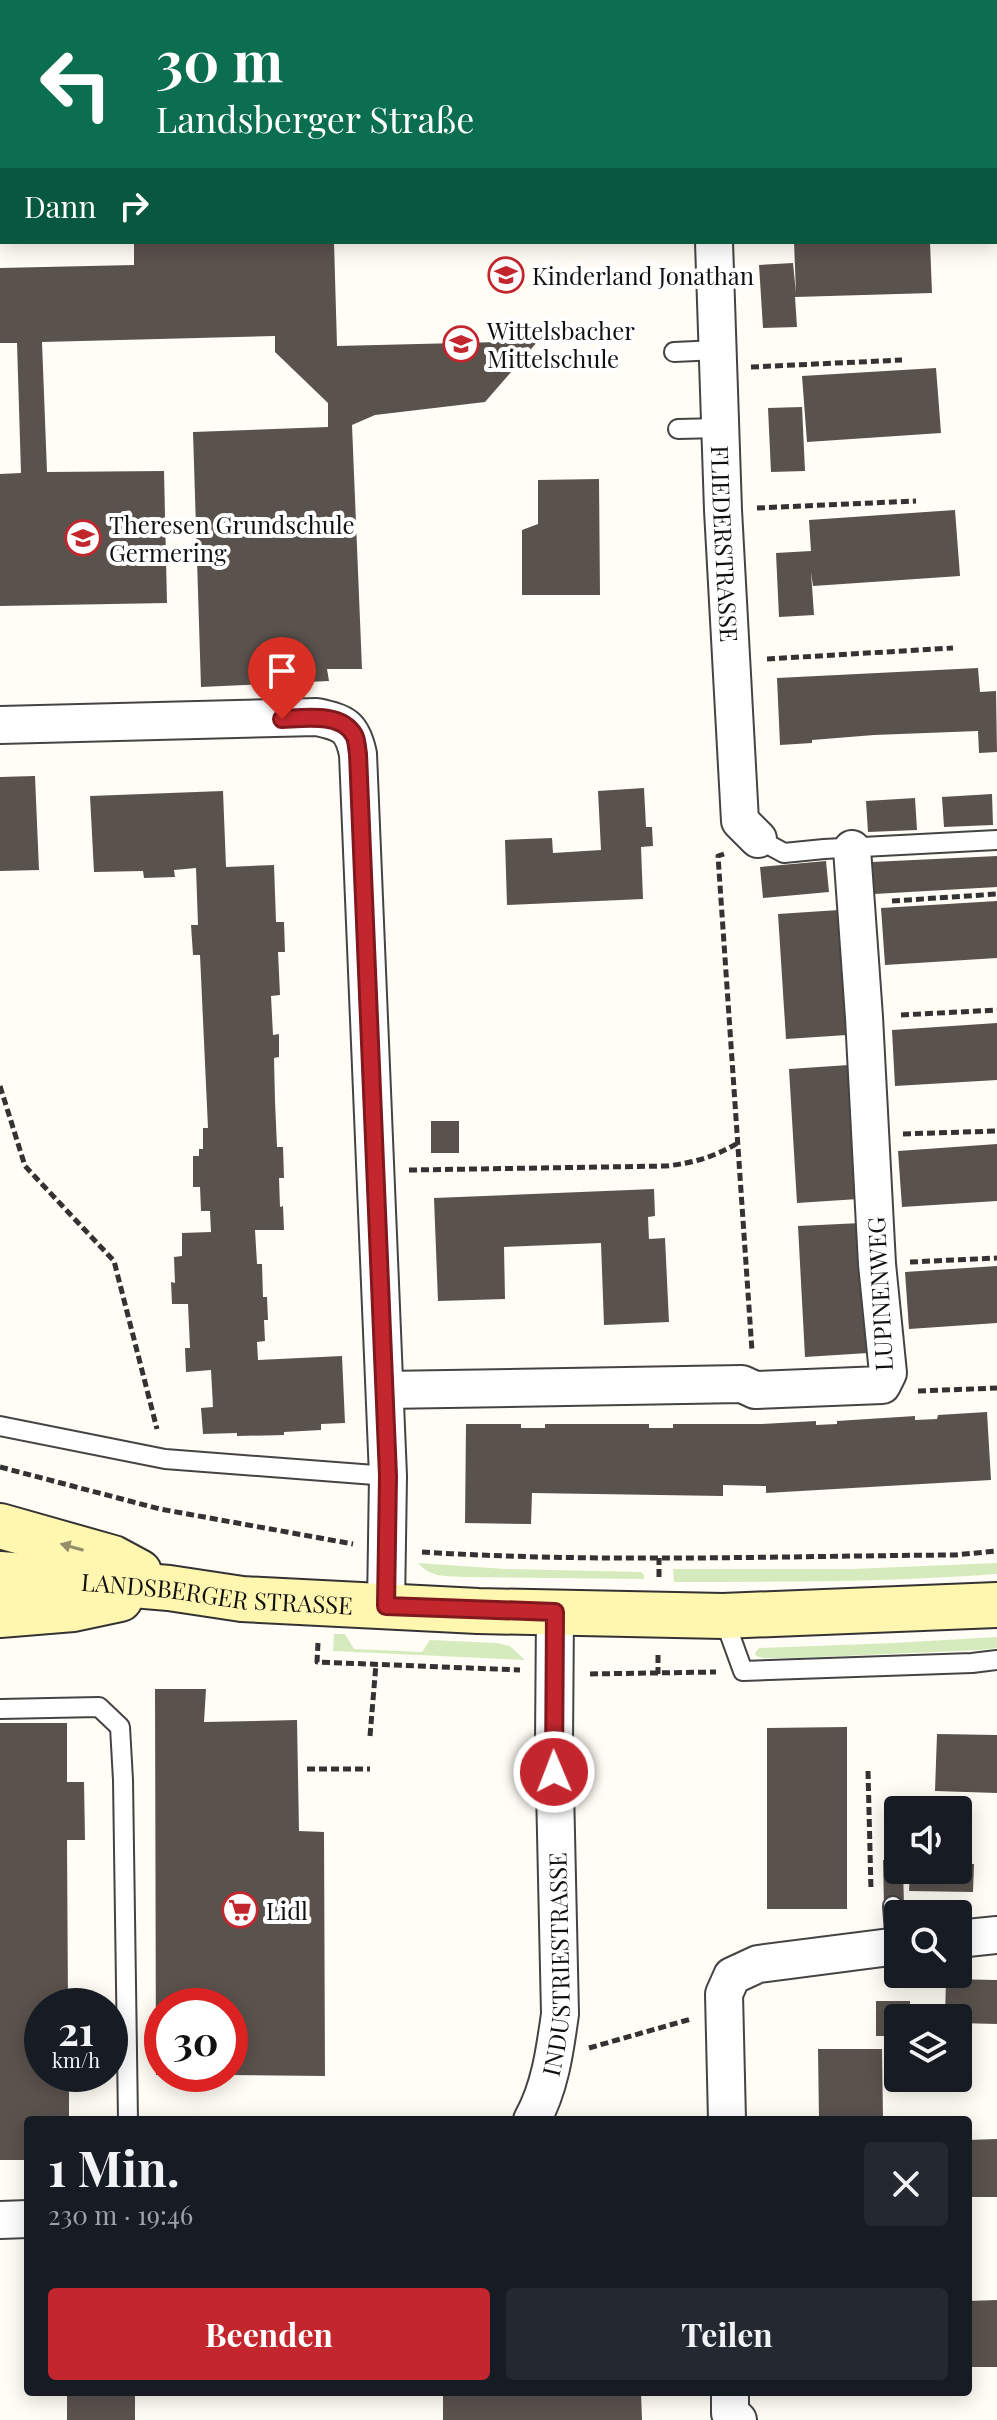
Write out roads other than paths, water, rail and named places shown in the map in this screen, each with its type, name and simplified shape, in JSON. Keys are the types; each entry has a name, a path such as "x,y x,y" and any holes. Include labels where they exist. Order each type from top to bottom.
{"main road":[{"path":"0,1526 113,1558 169,1588"},
{"name":"LANDSBERGER STRASSE","path":"0,1574 169,1588 242,1599 555,1612 723,1616 997,1605"},
{"path":"0,1615 73,1609 169,1588"}],"street":[{"name":"FLIEDERSTRASSE","path":"714,244 723,510 740,821 758,839"},
{"path":"0,725 317,717 339,722 354,735 359,769 388,1476 372,1547 386,1606"},
{"name":"LUPINENWEG","path":"385,1390 742,1384 755,1390 882,1385 888,1373 877,1264 852,849"},
{"name":"INDUSTRIESTRASSE","path":"534,2116 548,2081 560,2014 554,1743 555,1612"},
{"path":"972,1938 997,1935"},
{"path":"727,2116 728,1993 758,1964 884,1948"},
{"path":"0,2220 24,2219"},
{"path":"730,2396 730,2413 738,2420"}],"lane":[{"path":"674,352 719,359"},
{"path":"678,429 720,428"},
{"path":"758,839 784,853 997,840"},
{"path":"0,1426 165,1459 388,1476"},
{"path":"723,1616 743,1671 997,1660"},
{"path":"0,1709 99,1707 120,1727 128,2116"}],"place":[{"name":"Kinderland Jonathan","path":"506,275"},
{"name":"Wittelsbacher Mittelschule","path":"461,344"},
{"name":"Theresen Grundschule Germering","path":"83,538"},
{"name":"Lidl","path":"240,1910"}]}
